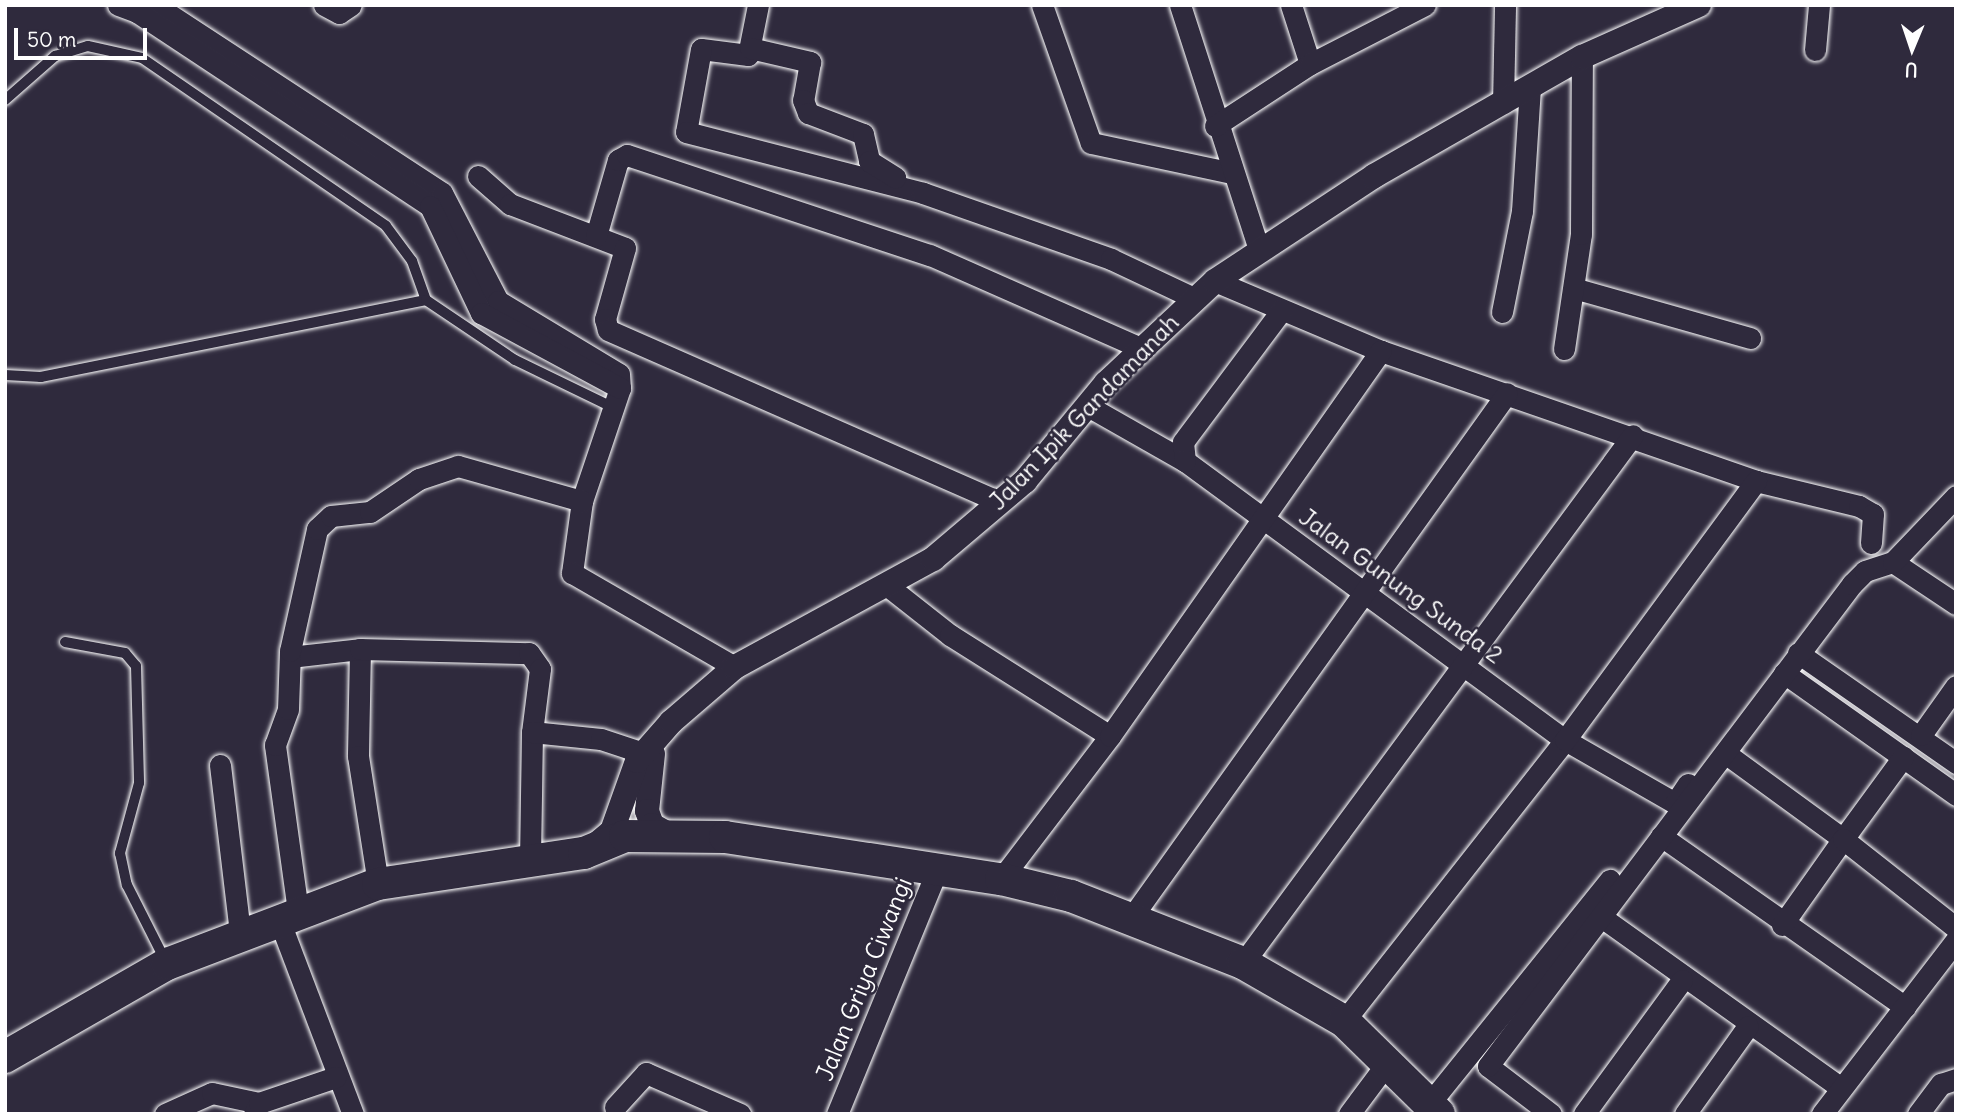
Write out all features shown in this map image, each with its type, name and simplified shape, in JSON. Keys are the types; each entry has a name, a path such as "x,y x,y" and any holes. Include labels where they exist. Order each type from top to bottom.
{"main road":[{"path":"5,1057 167,964 288,914 378,884 584,853 625,836 725,837 939,865 1071,896 1129,921 1243,963 1344,1021 1434,1109"}],"street":[{"path":"324,5 340,13 351,5"},
{"path":"758,5 746,56 701,49 686,132 923,192 1111,258 1194,298"},
{"path":"1042,5 1091,143 1226,172"},
{"path":"1180,5 1226,172 1255,252"},
{"path":"1291,5 1310,64"},
{"path":"1215,126 1394,12 1425,5"},
{"path":"1503,103 1505,5"},
{"name":"Jalan Ipik Gandamanah","path":"584,853 612,831 648,754 663,731 735,667 889,587 933,559 1000,502 1143,349 1215,281 1255,252 1582,57 1699,5"},
{"path":"1815,50 1819,5"},
{"path":"139,7 429,206 489,307 607,363 619,374 616,398 582,501 570,567 578,579 735,667"},
{"path":"750,48 810,62 803,103 808,113 863,134 873,164 923,192"},
{"path":"1564,349 1577,289 1582,57"},
{"path":"1502,312 1522,211 1530,87"},
{"path":"596,236 618,160 627,155 930,255 1143,349"},
{"path":"478,176 510,204 626,250 605,319 608,330 1000,502"},
{"path":"1215,281 1381,351 1633,435 1756,481 1858,506 1873,514 1871,542"},
{"path":"1577,289 1750,338"},
{"path":"1185,461 1183,442 1281,311"},
{"path":"1001,878 1110,736 1381,351"},
{"path":"1129,921 1507,393"},
{"name":"Jalan Gunung Sunda 2","path":"1088,406 1185,461 1263,520 1465,663 1565,740 1675,803"},
{"path":"1243,963 1633,435"},
{"path":"353,1114 336,1077 288,914 275,745 288,709 290,657 317,530 325,519 370,512 419,480 458,466 582,501"},
{"path":"1344,1021 1565,740 1756,481"},
{"path":"1434,1109 1675,803 1784,673 1864,571 1893,562 1956,496"},
{"path":"1893,562 1956,604"},
{"path":"889,587 950,635 1110,736"},
{"path":"290,657 360,649 529,653 540,669 531,732 530,860"},
{"path":"360,649 358,756 378,884"},
{"path":"1798,653 1921,735 1956,763"},
{"path":"1784,673 1956,796"},
{"path":"1921,735 1956,685"},
{"path":"531,732 601,740 648,754"},
{"path":"1551,1114 1488,1066 1661,836 1724,745"},
{"path":"1724,745 1956,928"},
{"name":"Jalan Ipik Gandamanah","path":"648,754 644,790 649,819 676,838"},
{"path":"1782,925 1903,757"},
{"path":"220,765 240,933"},
{"path":"1661,836 1782,925 1905,1007"},
{"name":"Jalan Griya Ciwangi","path":"837,1114 939,865"},
{"path":"1600,916 1682,980 1841,1088"},
{"path":"1822,1114 1956,940"},
{"path":"1584,1114 1682,980"},
{"path":"1685,1114 1748,1027"},
{"path":"1349,1114 1387,1063"},
{"path":"615,1107 646,1073 740,1114"},
{"path":"165,1114 212,1093 256,1108 336,1077"},
{"path":"1918,1114 1941,1084 1956,1079"}],"lane":[{"path":"5,100 54,56 88,46 142,58 386,226 412,261 426,300 515,360 616,398"},
{"path":"5,375 41,377 426,300"},
{"path":"65,642 125,653 136,666 139,783 120,853 127,884 167,964"}]}
